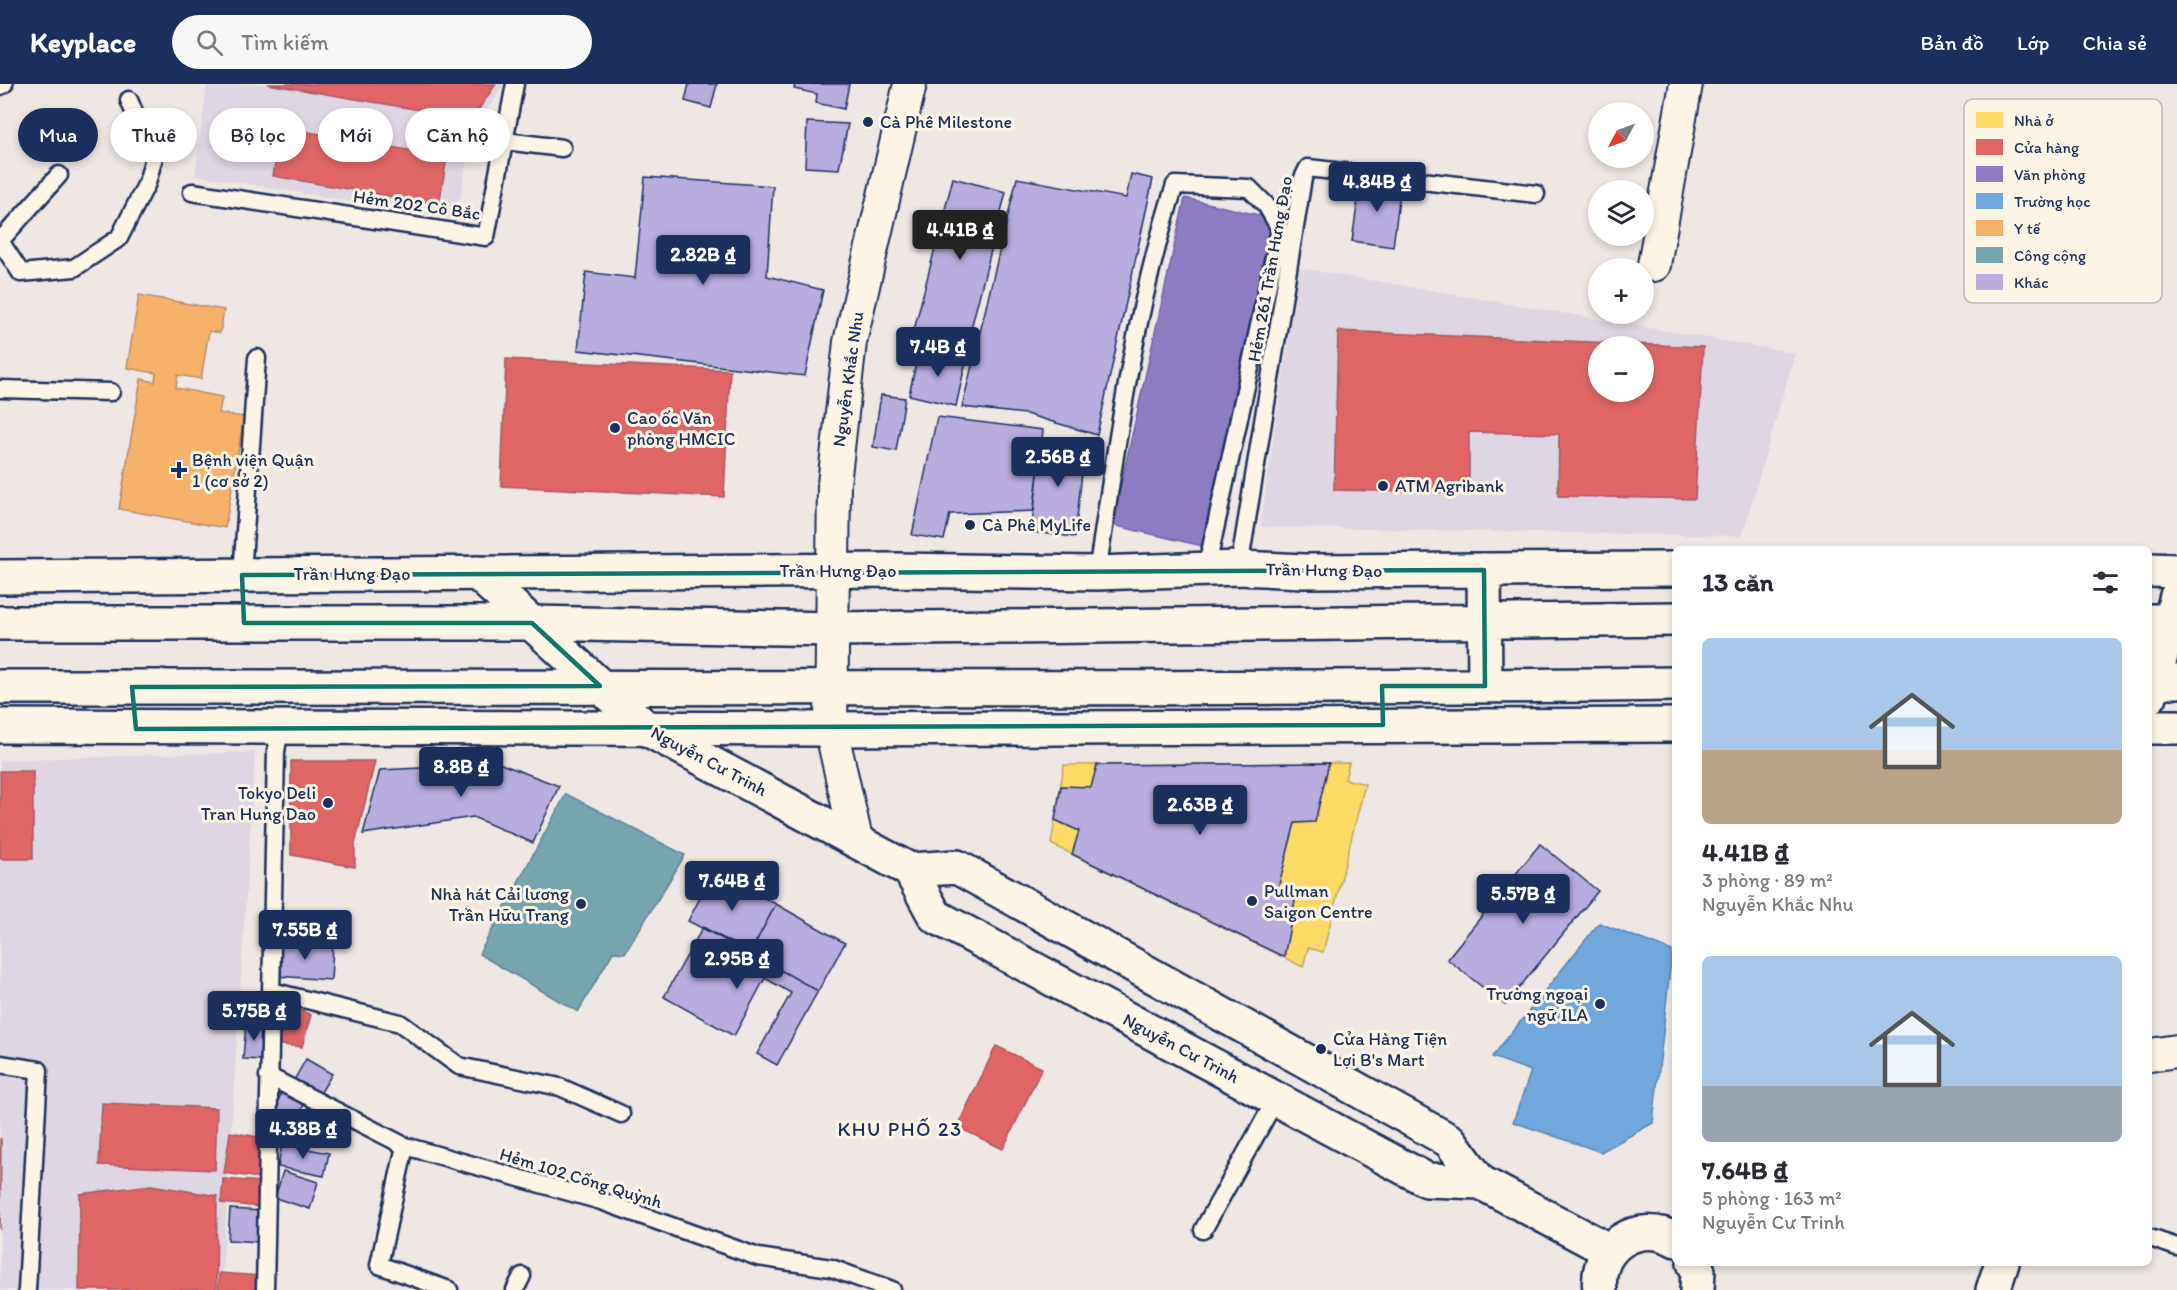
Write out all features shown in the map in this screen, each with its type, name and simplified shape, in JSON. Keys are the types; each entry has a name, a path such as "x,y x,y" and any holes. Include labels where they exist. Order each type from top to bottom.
{"main road":[{"name":"Trần Hưng Đạo","path":"0,577 834,571 1133,573 1239,568 1304,572 1672,569"},
{"path":"1484,570 1485,686"},
{"path":"2152,570 2177,571"},
{"path":"1304,572 1307,622"},
{"name":"Nguyễn Cư Trinh","path":"477,573 647,729 856,839 910,870 935,916 1427,1180 1480,1182 1610,1251"},
{"path":"1132,625 1133,573"},
{"path":"242,574 244,623"},
{"path":"2157,685 2168,615"},
{"path":"0,623 532,623 833,629 1672,619"},
{"path":"0,687 1072,688 1672,684"},
{"path":"1382,686 1383,725"},
{"path":"132,687 136,729"},
{"path":"279,687 280,729"},
{"path":"1250,687 1251,725"},
{"path":"1070,727 1072,688"},
{"path":"0,726 136,729 831,729 1251,725 1672,725"},
{"path":"2152,727 2177,727"},
{"name":"Nguyễn Cư Trinh","path":"910,870 957,867 1450,1141 1480,1182"},
{"path":"1600,1290 1598,1274 1602,1261 1610,1251 1635,1233 1650,1232 1672,1239"},
{"path":"1993,1290 2001,1266"}],"street":[{"name":"Nguyễn Khắc Nhu","path":"856,839 831,729 834,484 850,342 910,84"},
{"path":"1654,265 1686,84"},
{"path":"2152,1055 2177,1051"}],"lane":[{"path":"0,86 4,84"},
{"name":"Hẻm 202 Cô Bắc","path":"510,112 515,84"},
{"path":"59,175 0,241 21,273 74,268 119,238 147,183 157,146 142,131 129,100"},
{"path":"510,142 562,148"},
{"name":"Hẻm 202 Cô Bắc","path":"192,192 486,237 501,162"},
{"name":"Hẻm 261 Trần Hưng Đạo","path":"1239,568 1303,178 1308,168 1536,194"},
{"path":"1097,573 1129,365 1164,220 1175,185 1249,188 1266,205 1280,229 1206,571"},
{"path":"242,574 257,358"},
{"path":"0,389 111,392"},
{"path":"265,1290 276,751 280,729"},
{"path":"271,992 400,1023 459,1066 560,1087 621,1114"},
{"path":"0,1064 39,1070 27,1290"},
{"name":"Hẻm 102 Cống Quỳnh","path":"268,1076 405,1146 601,1201 758,1257 831,1268 892,1290"},
{"path":"1203,1230 1276,1099"},
{"path":"405,1146 379,1265 419,1285 449,1290"},
{"path":"2152,1239 2177,1247"}],"highlighted area":[{"path":"1484,570 1485,686 1382,686 1383,725 136,729 132,687 600,686 532,623 244,623 242,575"}],"shaded area":[{"path":"207,84 504,84 489,108 405,108 405,162 467,162 456,219 195,175"},
{"path":"1299,268 1588,318 1588,324 1626,324 1795,353 1742,536 1260,527"},
{"path":"255,752 221,1290 0,1290 0,760"}],"building: Nhà ở":[{"name":"Pullman Saigon Centre","path":"1349,763 1345,779 1365,784 1323,952 1308,948 1303,967 1051,844 1064,765"}],"building: Cửa hàng":[{"path":"268,84 496,84 480,108 408,108"},
{"path":"306,132 318,134 318,162 393,162 393,147 405,149 405,162 446,162 439,205 273,176 275,162 306,162"},
{"path":"1338,331 1588,342 1588,402 1654,402 1654,345 1703,347 1695,499 1558,496 1559,434 1469,432 1469,493 1334,490"},
{"name":"Cao ốc Văn phòng HMCIC","path":"506,359 730,370 724,497 501,486"},
{"name":"Tokyo Deli Tran Hung Dao","path":"291,761 375,761 355,844 355,867 291,855"},
{"path":"0,771 33,771 33,859 0,859"},
{"path":"276,999 311,1015 302,1047 273,1044"},
{"path":"996,1046 1042,1068 1003,1149 957,1127"},
{"path":"102,1103 217,1108 215,1170 99,1165"},
{"path":"230,1132 265,1138 259,1178 224,1173"},
{"path":"0,1139 1,1139 0,1230"},
{"path":"223,1179 262,1182 260,1207 221,1203"},
{"path":"151,1185 217,1196 216,1290 79,1290 80,1194"},
{"path":"219,1273 261,1276 261,1290 218,1290"}],"building: Văn phòng":[{"path":"1185,198 1276,219 1203,546 1112,525"}],"building: Trường học":[{"name":"Trường ngoại ngữ ILA","path":"1599,923 1672,951 1653,1123 1601,1152 1513,1122 1531,1071 1492,1057"}],"building: Y tế":[{"path":"139,295 224,310 220,333 209,331 201,379 178,375 176,388 222,397 219,413 244,417 225,528 119,509 141,379 155,382 156,373 127,368"}],"building: Công cộng":[{"name":"Nhà hát Cải lương Trần Hữu Trang","path":"566,794 685,855 625,953 613,952 578,1012 479,954"}],"building: Khác":[{"path":"689,84 717,84 711,108 685,101"},
{"path":"795,84 849,84 844,109 816,103 817,94 794,89"},
{"path":"807,122 848,124 839,169 805,167"},
{"path":"1131,174 1153,179 1097,435 1026,414 962,407 1017,178 1126,198"},
{"path":"645,177 773,186 767,276 823,290 805,376 578,350 586,272 635,278"},
{"path":"953,178 1006,192 967,344 914,330"},
{"path":"1361,178 1401,184 1393,247 1352,241"},
{"path":"919,350 966,361 956,406 909,395"},
{"path":"881,395 905,398 896,451 873,447"},
{"path":"937,417 1043,430 1034,511 950,514 944,540 912,535"},
{"path":"1042,439 1085,445 1075,537 1031,532"},
{"name":"Pullman Saigon Centre","path":"1329,763 1315,822 1295,823 1278,888 1296,896 1284,957 1072,854 1079,831 1055,820 1061,786 1091,787 1097,765"},
{"path":"501,764 559,786 533,843 473,817 363,834 380,770"},
{"path":"1540,844 1598,891 1505,1005 1447,959"},
{"path":"714,871 776,904 750,953 688,921"},
{"path":"776,904 845,943 818,991 750,953"},
{"path":"703,927 818,991 777,1065 757,1054 791,993 765,978 734,1036 664,997"},
{"path":"279,941 333,945 331,980 277,976"},
{"path":"246,1023 265,1026 263,1060 243,1059"},
{"path":"306,1059 332,1074 318,1097 293,1082"},
{"path":"282,1092 305,1102 296,1123 272,1113"},
{"path":"282,1144 329,1153 324,1176 278,1167"},
{"path":"283,1171 318,1182 310,1209 275,1198"},
{"path":"230,1209 262,1211 260,1242 228,1240"}],"place":[{"name":"Cà Phê Milestone","path":"868,122"},
{"name":"Cao ốc Văn phòng HMCIC","path":"615,428"},
{"name":"Bệnh viện Quận 1 (cơ sở 2)","path":"179,470"},
{"name":"ATM Agribank","path":"1383,486"},
{"name":"Cà Phê MyLife","path":"970,525"},
{"name":"Tokyo Deli Tran Hung Dao","path":"328,803"},
{"name":"Pullman Saigon Centre","path":"1252,901"},
{"name":"Nhà hát Cải lương Trần Hữu Trang","path":"581,904"},
{"name":"Trường ngoại ngữ ILA","path":"1600,1004"},
{"name":"Cửa Hàng Tiện Lợi B's Mart","path":"1321,1049"}],"district":[{"name":"KHU PHỐ 23","path":"900,1129"}]}
